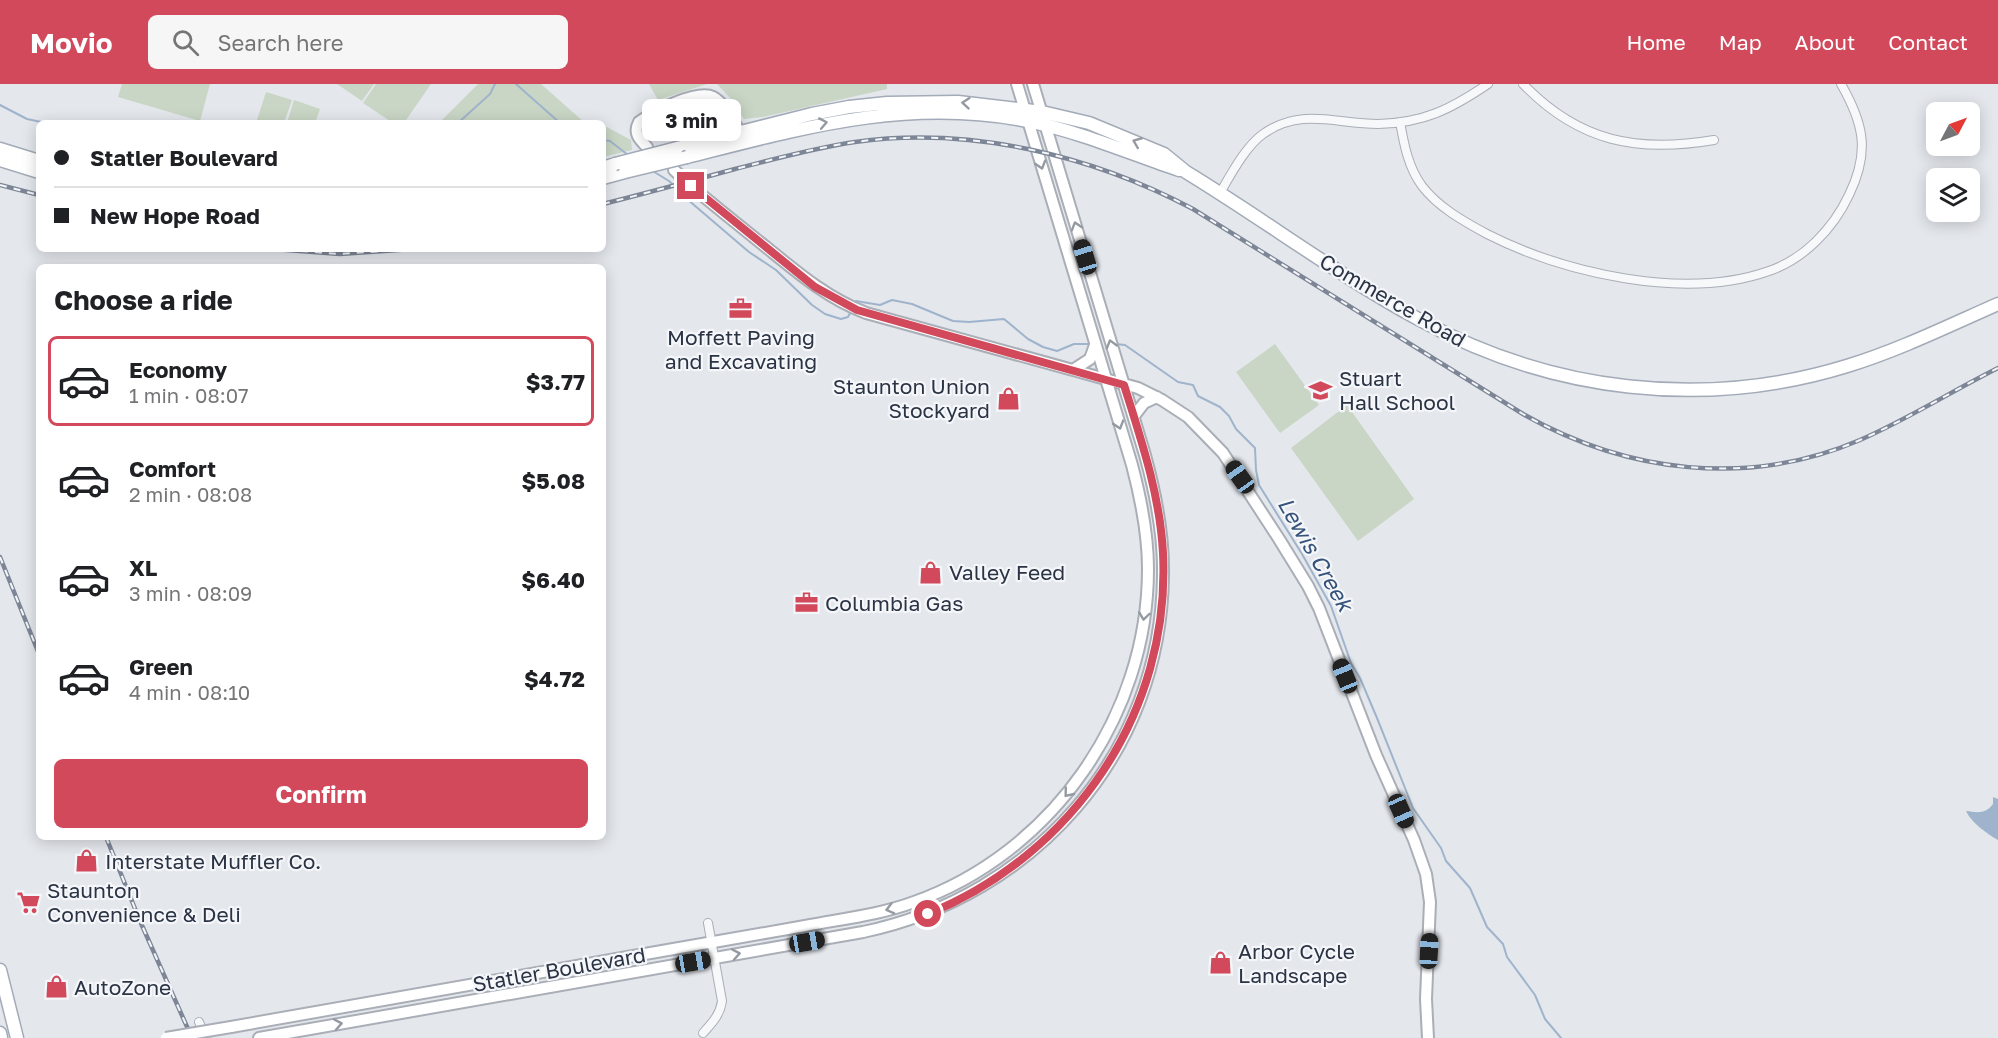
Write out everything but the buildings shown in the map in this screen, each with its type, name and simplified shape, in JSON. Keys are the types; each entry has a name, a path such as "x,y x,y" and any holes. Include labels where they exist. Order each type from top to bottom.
{"main road":[{"name":"Statler Boulevard","path":"166,1038 880,912 939,892 979,870 1020,841 1053,811 1083,774 1106,737 1127,687 1140,641 1147,590 1146,538 1132,465 1017,84"},
{"name":"Statler Boulevard","path":"259,1038 874,929 908,920 942,908 978,889 1023,859 1054,832 1084,798 1113,756 1136,709 1151,663 1160,614 1163,567 1159,518 1151,477 1033,84"},
{"path":"647,147 636,134 639,122 684,100 701,95 713,97 719,101 743,137"},
{"name":"Commerce Road","path":"614,168 743,137 844,119 880,115 964,113 1026,115 1042,112 1089,123 1164,154 1186,172 1363,286 1435,328 1484,351 1518,364 1571,378 1643,388 1692,390 1742,387 1793,380 1880,355 1998,304"},
{"name":"Commerce Road","path":"1026,115 1046,126 1101,141 1186,172"},
{"path":"0,149 36,160"},
{"path":"0,160 36,171"},
{"path":"674,170 804,278 821,291 853,308 1073,370 1104,374 1124,385 1157,397 1194,422 1223,453 1306,583 1322,616 1376,755 1414,840 1426,874 1430,902 1426,999 1428,1038"},
{"path":"1073,370 1093,354 1095,345"},
{"path":"1134,416 1144,403 1157,397"},
{"path":"0,970 17,1038"},
{"path":"0,1033 1,1038"}],"street":[{"path":"1220,192 1252,144 1261,135 1282,123 1306,118 1366,124 1400,122 1437,114 1461,102 1488,84"},
{"path":"1523,84 1538,100 1579,127 1619,141 1663,146 1714,140"},
{"path":"1400,122 1410,162 1422,186 1443,208 1485,232 1527,253 1600,274 1650,281 1708,282 1753,276 1782,265 1812,245 1838,215 1856,183 1862,150 1862,131 1841,84"},
{"path":"703,1033 716,1019 721,1010 722,1001 708,923"},
{"path":"199,1022 206,1038"}],"green space":[{"path":"122,84 210,84 200,120 118,97"},
{"path":"337,84 374,84 362,101"},
{"path":"376,84 431,84 406,120 388,120 363,103"},
{"path":"478,84 541,84 582,120 442,120"},
{"path":"649,84 707,84 658,100"},
{"path":"717,84 887,84 887,89 763,117 744,119 731,99"},
{"path":"266,92 292,100 285,120 257,120"},
{"path":"294,100 320,109 316,120 288,120"},
{"path":"606,127 631,140 632,150 606,156"},
{"path":"1275,344 1319,405 1280,433 1236,372"},
{"path":"1347,405 1414,499 1358,541 1291,448"}],"water":[{"path":"1993,797 1998,799 1998,840 1980,827 1966,811 1987,810 1993,804"}],"waterway":[{"name":"Lewis Creek","path":"461,120 490,94 495,84"},
{"name":"Lewis Creek","path":"516,84 557,120"},
{"name":"Lewis Creek","path":"0,105 27,119 36,121"},
{"name":"Lewis Creek","path":"606,140 628,155"},
{"name":"Lewis Creek","path":"651,170 669,181 749,252 776,270 812,305 825,314 841,319 848,317 851,311"},
{"name":"Lewis Creek","path":"855,303 856,301 880,305 892,300 912,304 953,321 1004,319 1028,339 1057,351 1074,344 1092,344"},
{"name":"Lewis Creek","path":"1116,344 1125,345 1178,382 1193,385 1198,396 1220,407 1229,416 1236,429 1255,448 1259,485 1331,606 1351,663 1360,678 1413,808 1441,848 1446,861 1470,888 1487,927 1503,944 1507,957 1535,995 1545,1019 1561,1038"}],"railway":[{"path":"606,203 780,158 855,142 898,138 942,138 1029,149 1113,174 1193,209 1523,414 1563,434 1604,450 1646,461 1688,467 1732,468 1775,464 1818,455 1878,432 1998,368"},
{"path":"0,185 36,194"},
{"path":"313,252 340,254 369,252"},
{"path":"0,557 36,647"},
{"path":"107,840 192,1038"}],"place":[{"name":"Moffett Paving and Excavating","path":"741,309"},
{"name":"Stuart Hall School","path":"1321,390"},
{"name":"Staunton Union Stockyard","path":"1008,398"},
{"name":"Valley Feed","path":"931,572"},
{"name":"Columbia Gas","path":"807,603"},
{"name":"Interstate Muffler Co.","path":"87,861"},
{"name":"Staunton Convenience & Deli","path":"29,902"},
{"name":"Arbor Cycle Landscape","path":"1220,963"},
{"name":"AutoZone","path":"56,987"}],"route":[{"path":"691,186 815,287 857,310 1124,385 1156,499 1163,554 1163,587 1159,625 1144,689 1125,734 1107,765 1084,798 1054,832 999,877 928,914"}]}
